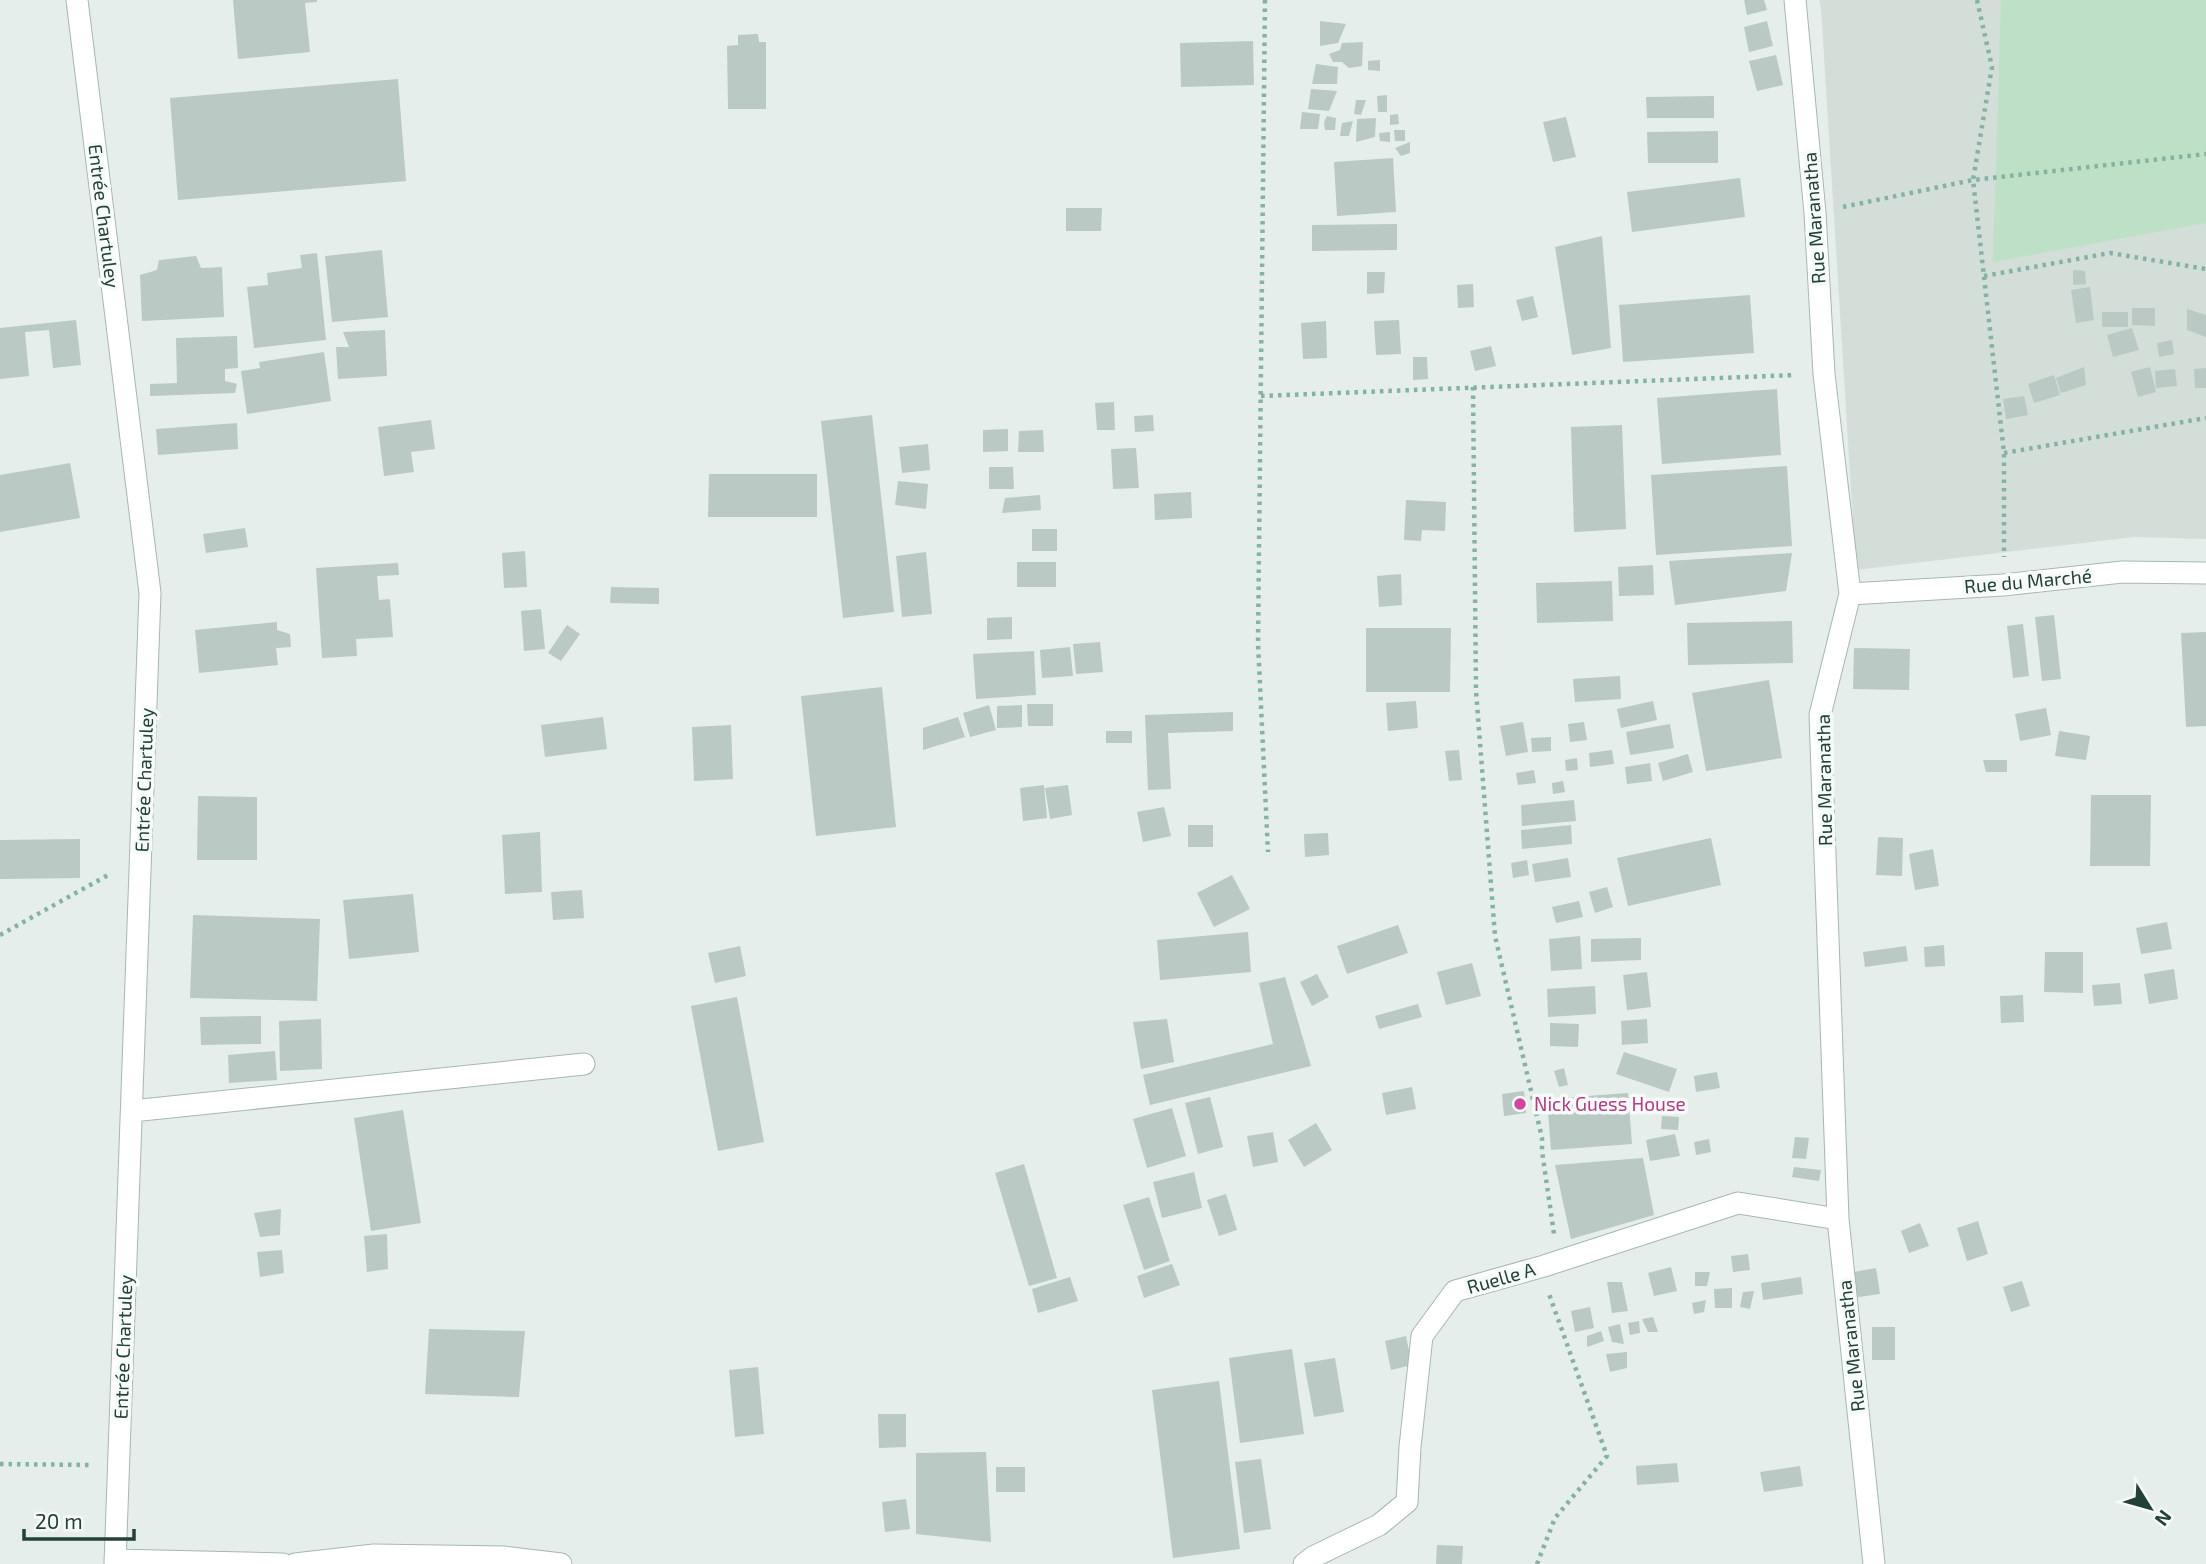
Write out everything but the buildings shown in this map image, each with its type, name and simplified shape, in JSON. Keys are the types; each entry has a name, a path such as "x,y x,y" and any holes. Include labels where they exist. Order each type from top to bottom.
{"street":[{"name":"Entrée Chartuley","path":"77,0 150,593 115,1562"},
{"name":"Rue Maranatha","path":"1795,0 1815,213 1824,374 1850,594 1820,715 1838,1219 1874,1564"},
{"name":"Rue du Marché","path":"1850,594 2003,585 2122,572 2206,573"},
{"path":"132,1111 583,1064"},
{"name":"Ruelle A","path":"1304,1564 1379,1525 1406,1502 1422,1336 1455,1291 1551,1264 1738,1203 1838,1219"},
{"path":"295,1564 375,1559 504,1557 561,1564"},
{"path":"115,1562 283,1564"}],"path":[{"path":"1265,0 1258,643 1268,852"},
{"path":"1977,0 1992,67 1973,180 2004,453 2003,585"},
{"path":"1815,213 1973,180 2206,154"},
{"path":"1984,276 2110,253 2206,270"},
{"path":"1261,396 1824,374"},
{"path":"1473,387 1476,691 1495,936 1542,1138 1551,1264 1549,1295 1607,1455 1555,1518 1537,1564"},
{"path":"2004,453 2206,418"},
{"path":"0,935 141,856"},
{"path":"0,1464 118,1465"}],"shaded area":[{"path":"1819,0 2206,0 2206,539 2134,537 1856,570"}],"green space":[{"path":"2001,0 2206,0 2206,223 1993,262"}],"place":[{"name":"Nick Guess House","path":"1520,1104"}]}
